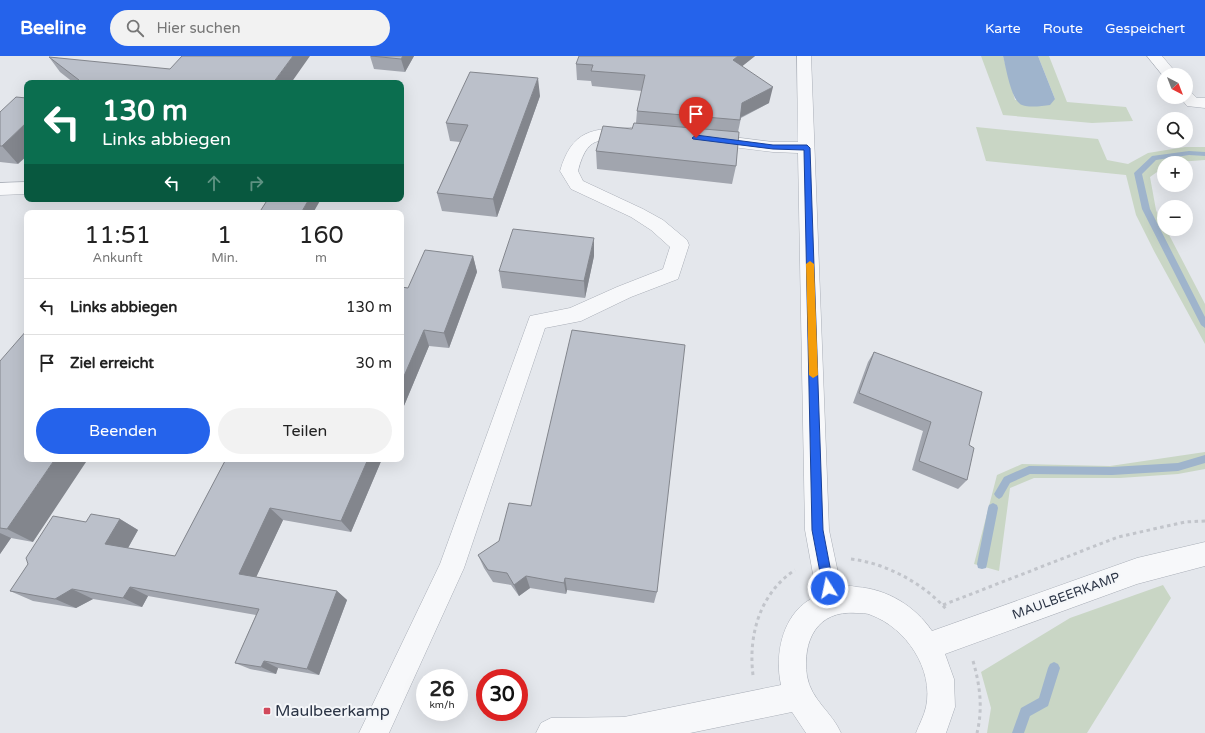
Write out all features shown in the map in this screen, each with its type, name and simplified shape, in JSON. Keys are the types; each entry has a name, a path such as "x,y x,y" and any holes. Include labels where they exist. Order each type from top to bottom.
{"street":[{"path":"804,56 817,530 831,601"},
{"path":"1154,56 1164,68"},
{"path":"1193,103 1205,103"},
{"path":"374,733 451,568 537,322 574,315 624,292 671,274 680,245 657,225 637,213 577,186 569,171 577,148 591,138 615,133 650,134"},
{"path":"688,137 773,147 807,148"},
{"path":"0,189 24,188"},
{"name":"MAULBEERKAMP","path":"929,646 1137,571 1205,554"},
{"path":"826,733 812,719 799,696 792,666 795,637 809,614 831,601 856,598 882,604 906,619 929,646 941,675 942,705 931,733"},
{"path":"551,733 624,732 799,696"}],"path":[{"path":"943,605 1118,537 1184,522 1205,521"}],"green space":[{"path":"981,56 1003,56 1015,100 1055,99 1038,56 1049,56 1067,102 1126,107 1133,121 1092,123 1003,115"},
{"path":"976,127 1098,139 1107,160 1128,164 1148,153 1179,148 1205,147 1205,160 1193,161 1193,156 1157,156 1157,172 1150,177 1157,212 1157,236 1170,236 1205,304 1205,344 1136,215 1126,175 986,161"},
{"path":"1205,452 1205,469 1178,474 1120,478 1034,478 1010,488 999,571 974,564 997,475 1022,464 1110,466"},
{"path":"1163,585 1171,598 1087,733 987,733 991,708 981,672 1070,618"}],"water":[{"path":"1003,56 1038,56 1055,99 1050,105 1029,106 1022,105 1018,102 1012,91"}],"building":[{"path":"182,56 293,56 275,80 79,80 49,57 170,69"},
{"path":"371,56 403,56 401,59"},
{"path":"579,56 738,56 733,60 773,87 742,103 740,120 637,111 645,75 591,71 593,65 576,64"},
{"path":"470,72 538,78 493,199 437,193 468,125 446,123"},
{"path":"16,97 24,98 24,125 2,146 0,146 0,112"},
{"path":"634,123 739,132 736,166 596,151 603,126 632,129"},
{"path":"266,202 307,202 303,210 261,210"},
{"path":"513,229 594,238 584,281 499,271"},
{"path":"425,250 473,256 444,333 424,330 404,376 404,287 408,288"},
{"path":"572,330 685,345 657,592 565,578 564,583 526,576 514,585 507,573 488,570 478,555 499,541 509,503 531,506"},
{"path":"24,333 24,462 53,462 7,529 0,528 0,361"},
{"path":"874,352 982,392 969,445 974,448 967,480 919,461 931,422 859,393"},
{"path":"224,462 367,462 341,521 270,508 239,574 337,591 307,669 264,661 261,667 235,663 259,609 130,587 123,598 72,589 55,599 10,591 28,564 26,558 53,516 86,522 91,514 120,519 105,544 175,556"}],"waterway":[{"path":"1205,154 1189,153 1154,158 1138,173 1146,209 1205,325"},
{"path":"999,494 1007,480 1029,470 1112,471 1178,467 1205,459"},
{"path":"982,564 993,508"},
{"path":"1018,733 1025,712 1044,702 1054,668"}],"slow traffic":[{"path":"810,264 813,375"}],"place":[{"name":"Maulbeerkamp","path":"267,711"}],"route":[{"path":"696,138 773,147 807,148 817,530 828,588"}]}
